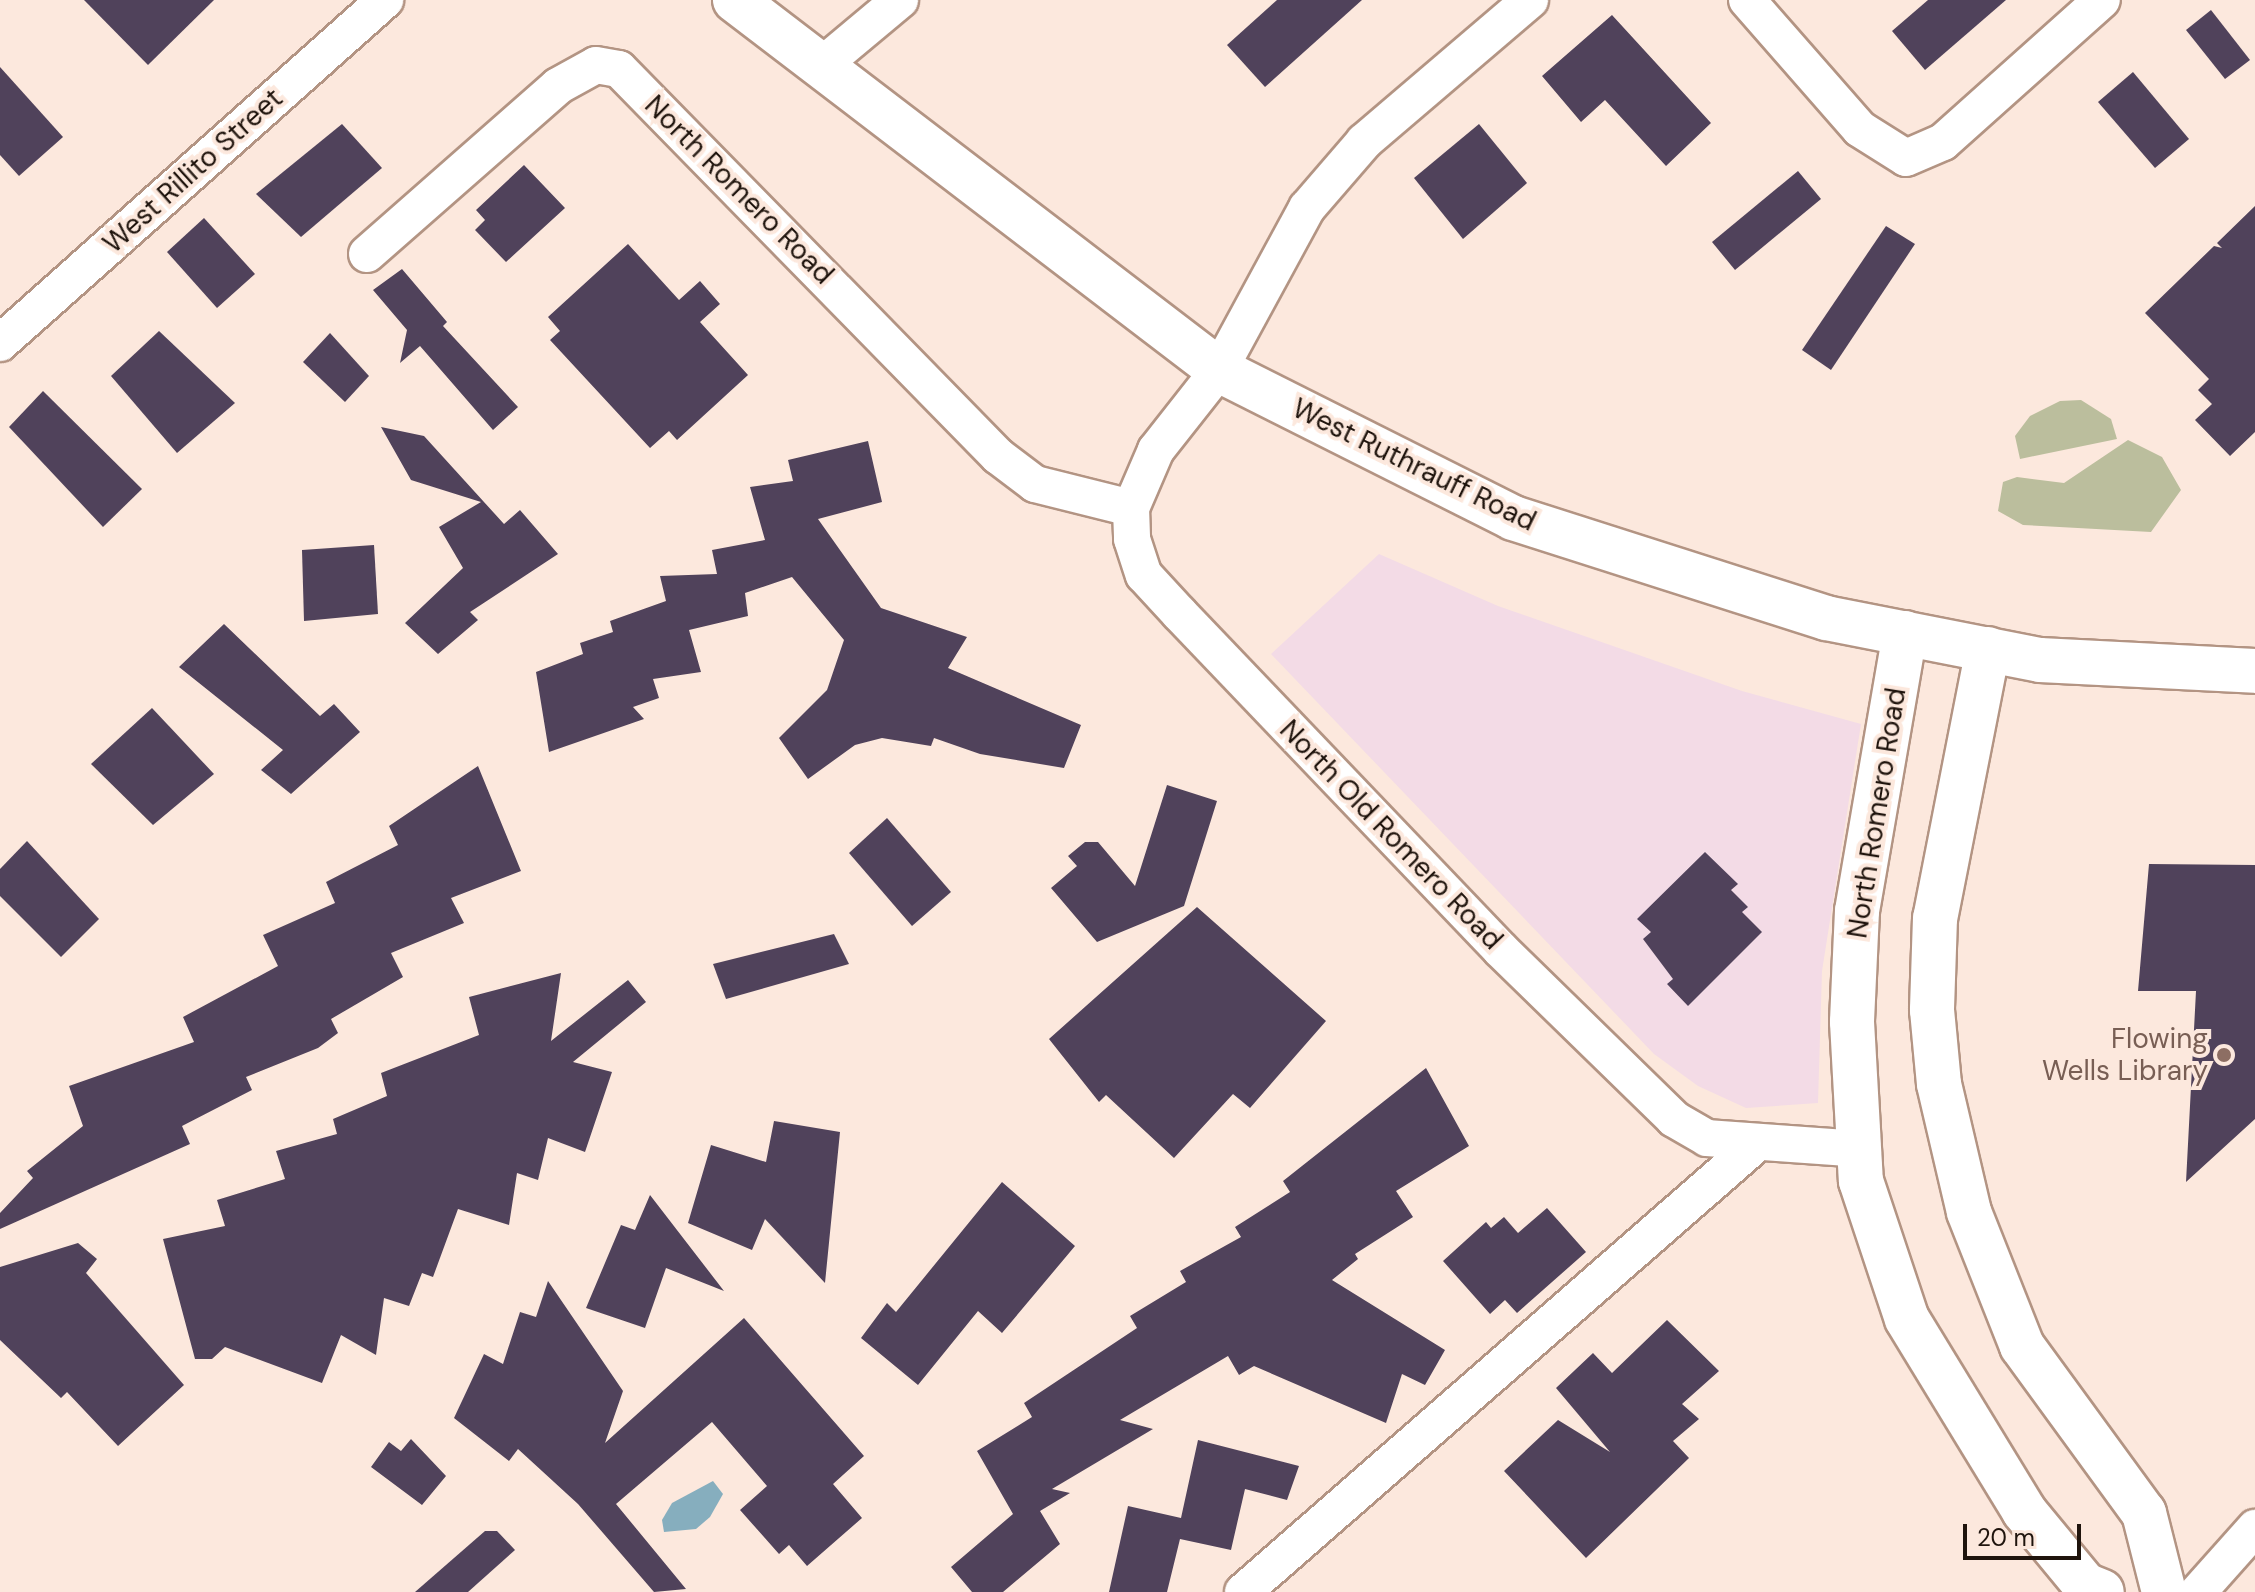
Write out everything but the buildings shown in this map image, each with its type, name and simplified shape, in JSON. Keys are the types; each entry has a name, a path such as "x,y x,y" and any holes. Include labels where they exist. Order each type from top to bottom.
{"street":[{"name":"West Rillito Street","path":"0,343 385,0"},
{"name":"West Ruthrauff Road","path":"735,0 1219,370 1513,518 1826,618 2060,662 2255,671"},
{"path":"821,66 900,0"},
{"name":"North Old Romero Road","path":"1530,0 1364,142 1307,208 1219,370 1156,450 1131,508 1132,539 1144,575 1500,949 1674,1119 1707,1138 1756,1144 1859,1149"},
{"path":"1747,0 1860,129 1906,158 1943,142 2102,0"},
{"name":"North Romero Road","path":"367,254 558,86 596,65 619,69 998,456 1035,484 1131,508"},
{"name":"North Romero Road","path":"1905,633 1857,911 1852,1022 1861,1181 1907,1319 2024,1511 2085,1585 2102,1592"},
{"path":"1988,649 1935,918 1932,1010 1939,1084 1969,1212 2022,1346 2144,1513 2164,1592"},
{"path":"1243,1592 1756,1144"},
{"path":"2198,1592 2255,1528"}],"shaded area":[{"path":"1379,554 1498,606 1742,691 1861,724 1822,971 1818,1103 1746,1108 1698,1086 1654,1054 1271,654"}],"green space":[{"path":"2081,400 2111,419 2117,439 2020,459 2015,436 2030,416 2060,401"},
{"path":"2128,440 2162,457 2181,490 2151,532 2023,525 1998,511 2003,482 2017,477 2064,483"}],"water":[{"path":"713,1481 723,1494 710,1517 696,1529 664,1532 662,1520 672,1503"}],"place":[{"name":"Flowing Wells Library","path":"2224,1055"}]}
